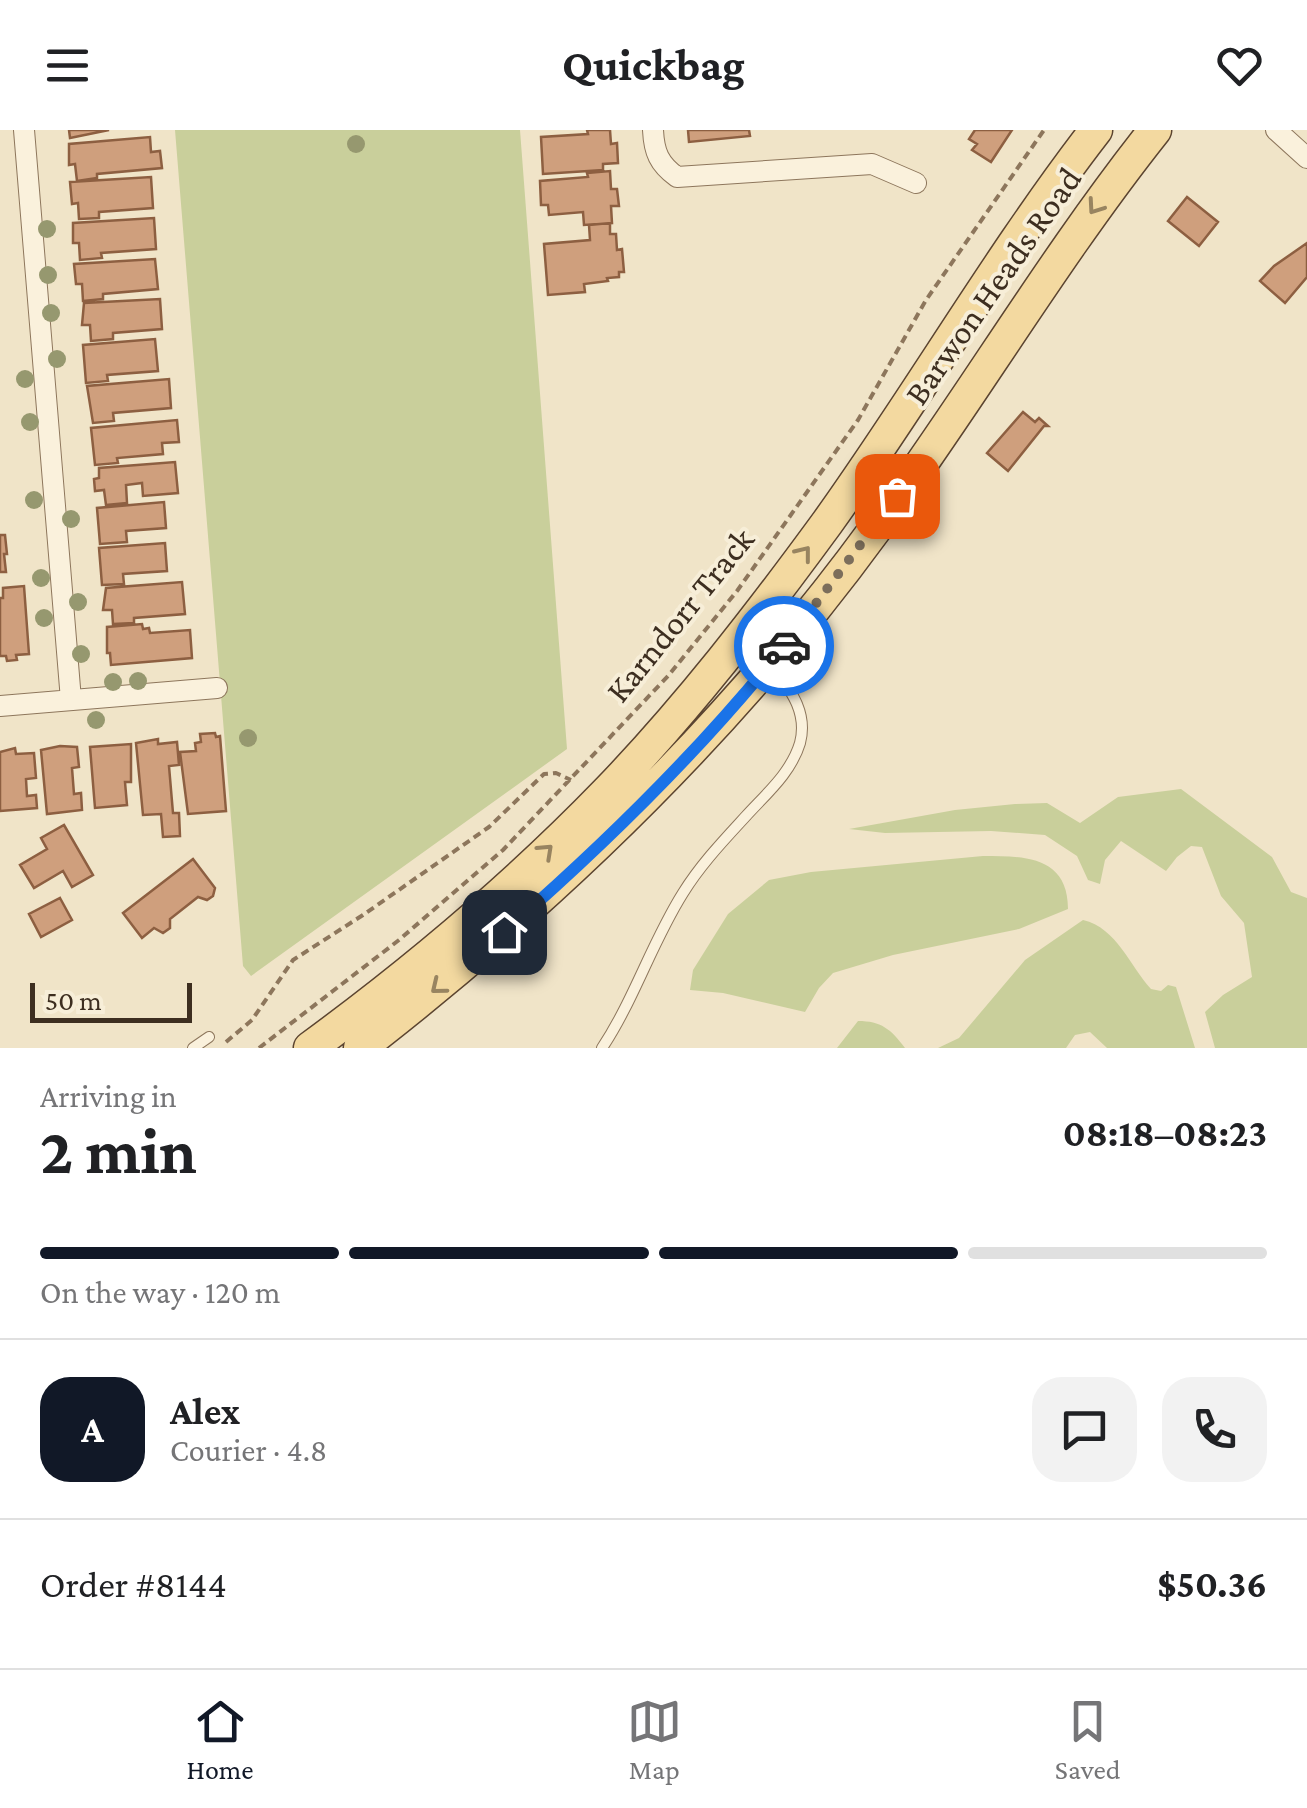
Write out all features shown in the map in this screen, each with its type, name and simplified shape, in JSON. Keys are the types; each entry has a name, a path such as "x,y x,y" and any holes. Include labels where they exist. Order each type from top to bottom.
{"main road":[{"name":"Barwon Heads Road","path":"310,1048 413,967 545,852 607,792 698,690 827,522 1096,130"},
{"name":"Barwon Heads Road","path":"360,1048 439,987 587,856 693,751 770,662 876,528 1066,248 1155,130"}],"street":[{"path":"24,130 71,700"},
{"path":"653,130 654,148 662,165 677,178 872,164 916,184"},
{"path":"1276,130 1307,158"},
{"path":"0,706 217,688"}],"lane":[{"path":"602,1048 684,891 714,850 778,782 796,754 803,728 801,715 792,693 770,662"},
{"path":"193,1048 210,1037"}],"path":[{"name":"Karndorr Track","path":"259,1048 399,940 503,850 668,676 737,591 858,420 926,300 1044,130"},
{"path":"218,1048 252,1020 293,960 364,916 489,827 544,774 556,773 571,780"}],"green space":[{"path":"175,130 520,130 567,749 251,976 243,966"},
{"path":"1181,789 1272,857 1291,892 1307,898 1307,1048 1215,1048 1205,1012 1252,977 1244,923 1221,896 1202,847 1191,846 1166,871 1121,841 1105,860 1100,884 1088,880 1077,856 1045,835 849,829 955,810 1047,803 1080,823 1118,797"},
{"path":"983,856 1028,859 1052,869 1066,892 1068,909 1019,929 893,955 833,973 805,1012 723,993 690,990 693,970 728,914 769,880 811,872"},
{"path":"1083,920 1114,939 1151,989 1176,987 1195,1048 1107,1048 1090,1032 1075,1035 1066,1048 938,1048 959,1038 1025,960"},
{"path":"858,1021 885,1027 905,1048 837,1048"}],"building":[{"path":"69,130 109,130 70,138"},
{"path":"587,130 610,130 611,144 617,143 618,163 603,164 603,170 543,174 541,137 588,134"},
{"path":"688,130 749,130 750,136 689,142"},
{"path":"975,130 1012,130 991,162 972,150 977,144 969,139"},
{"path":"150,137 151,152 160,151 162,168 97,174 97,178 77,181 75,164 69,165 69,144"},
{"path":"610,171 611,189 617,189 619,206 611,206 612,223 584,225 583,212 549,215 548,205 541,205 540,181"},
{"path":"151,177 153,208 99,212 99,218 79,219 78,203 72,204 70,182"},
{"path":"1187,197 1218,222 1199,246 1168,221"},
{"path":"154,218 156,249 101,253 102,258 80,260 79,243 73,243 73,223"},
{"path":"610,223 610,234 616,234 617,250 622,249 624,272 619,272 619,277 607,278 608,281 584,284 585,292 548,295 544,244 590,240 589,225"},
{"path":"1307,243 1307,277 1285,303 1260,281"},
{"path":"155,259 158,289 103,294 103,299 83,301 82,284 76,284 74,264"},
{"path":"160,299 162,329 113,333 113,339 91,341 90,325 82,325 84,303"},
{"path":"155,339 158,371 107,375 108,381 86,383 83,345"},
{"path":"169,379 171,408 113,413 114,421 93,423 87,386"},
{"path":"1023,412 1048,426 1008,471 987,453"},
{"path":"177,420 179,442 162,443 163,454 117,458 118,463 95,465 91,428"},
{"path":"175,462 178,493 143,496 142,483 126,485 127,503 106,505 104,490 95,491 94,479 99,478 99,468"},
{"path":"164,502 166,528 126,531 127,542 100,544 97,508"},
{"path":"0,535 5,535 6,572 0,572"},
{"path":"165,543 167,571 123,574 124,584 102,585 99,548"},
{"path":"182,582 185,614 134,618 134,623 113,624 112,610 103,610 106,588"},
{"path":"24,586 29,654 7,661 6,656 0,656 0,598 3,588"},
{"path":"142,624 150,633 190,630 192,658 111,665 107,627"},
{"path":"200,734 220,736 226,811 188,814 180,752 196,751"},
{"path":"158,739 158,744 177,742 179,765 169,766 173,813 179,813 180,836 163,837 161,814 143,815 136,743"},
{"path":"131,744 131,782 125,782 127,805 95,808 90,747"},
{"path":"77,747 79,767 72,768 74,794 81,793 82,810 47,814 41,750"},
{"path":"15,748 16,754 34,753 36,778 26,779 27,796 36,795 37,808 0,811 0,752"},
{"path":"64,825 93,875 72,887 63,871 34,888 20,865 47,849 41,838"},
{"path":"193,859 215,888 213,896 207,900 198,897 170,919 170,928 163,933 154,928 142,938 123,913"},
{"path":"60,898 72,920 41,937 29,914"}],"way so far":[{"path":"784,646 897,496"}],"route":[{"path":"504,932 639,807 784,646"}]}
